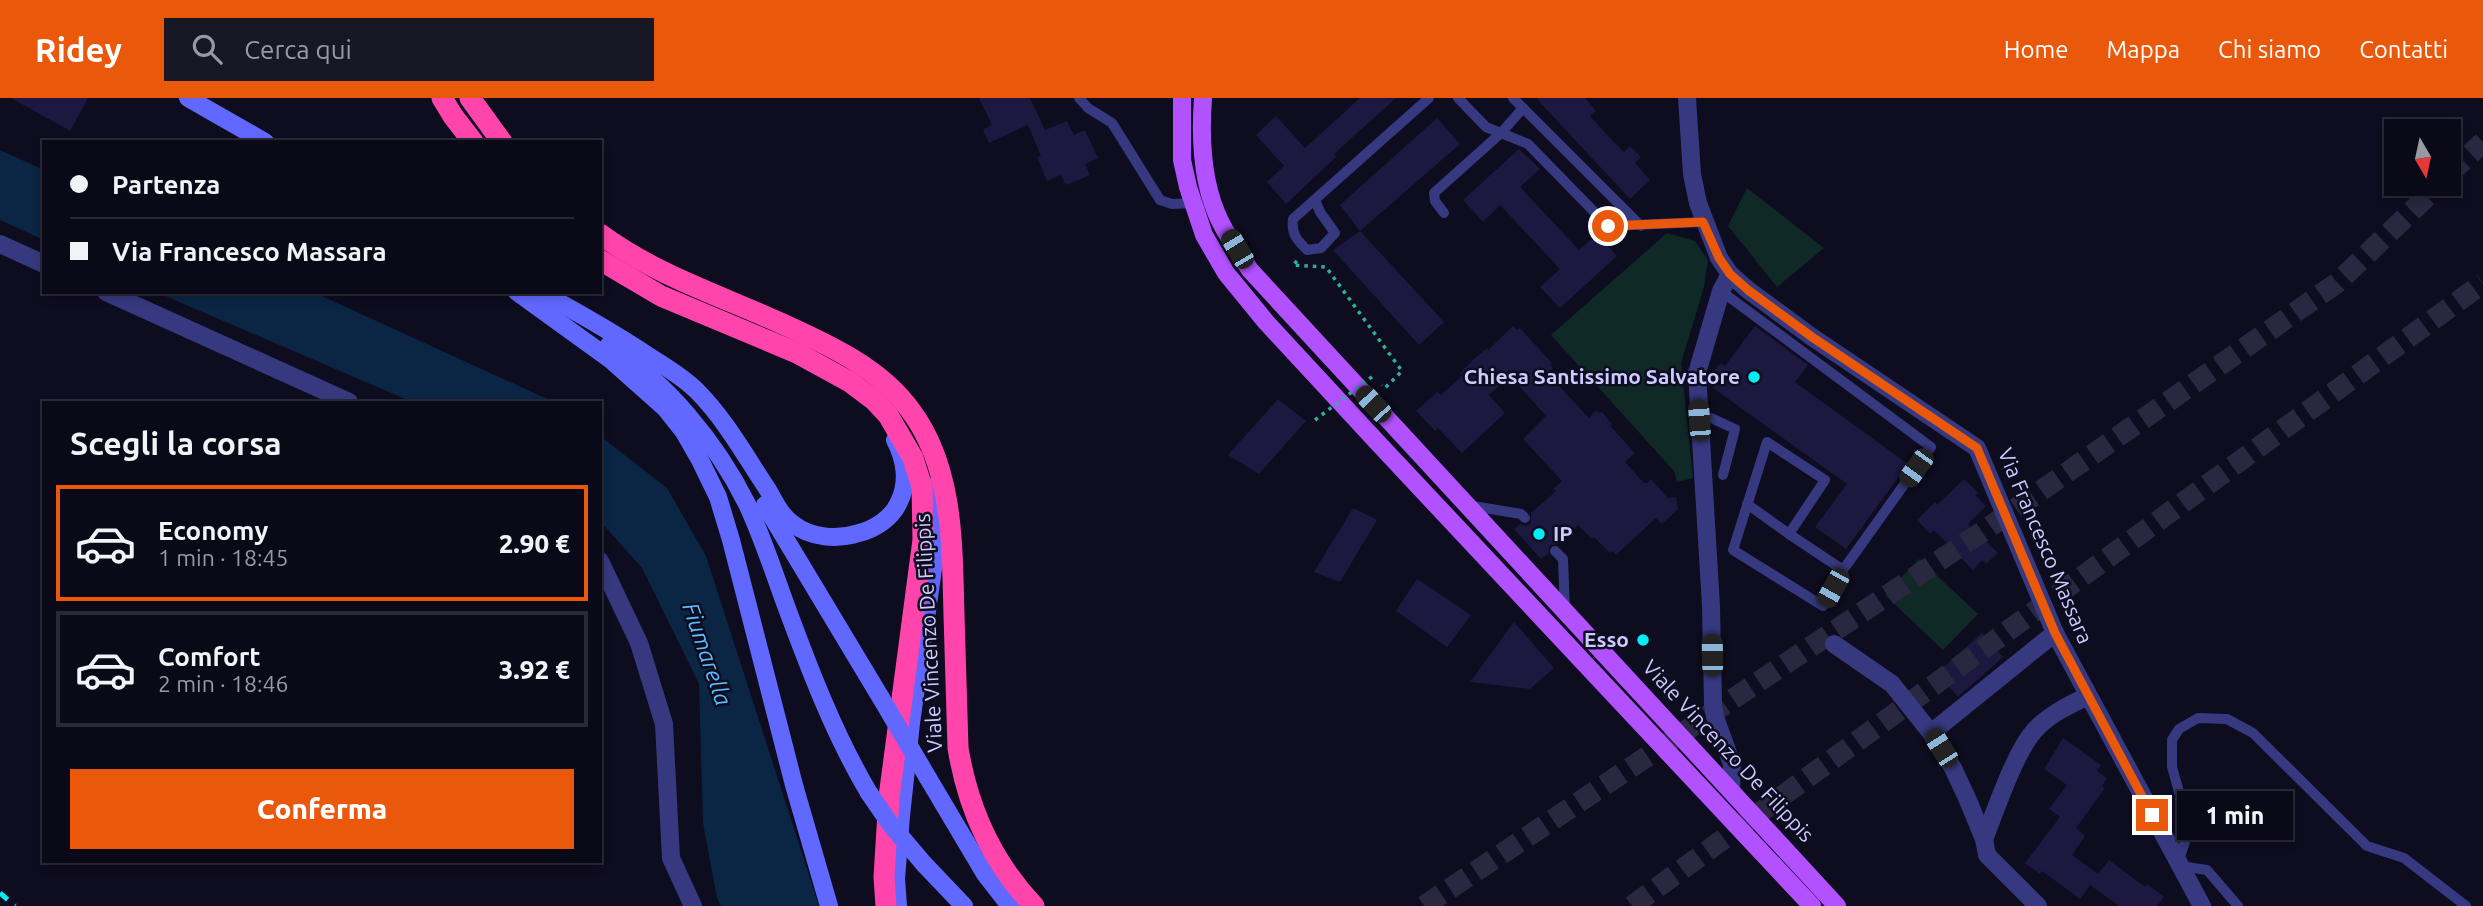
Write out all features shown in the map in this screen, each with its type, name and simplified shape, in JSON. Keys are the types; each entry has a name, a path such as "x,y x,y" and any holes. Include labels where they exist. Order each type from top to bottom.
{"highway":[{"path":"442,98 472,140"},
{"path":"470,98 501,140"},
{"name":"Viale Vincenzo De Filippis","path":"602,235 635,258 668,275 755,311 837,350 884,381 900,397 924,430 945,493 950,526 958,748 962,772 974,814 989,845 1006,874 1034,906"},
{"name":"Viale Vincenzo De Filippis","path":"602,261 661,296 797,353 863,392 888,415 913,458 922,487 923,540 889,797 884,877 886,906"}],"main road":[{"path":"188,98 262,140"},
{"path":"1182,98 1182,160 1204,235 1226,273 1266,322 1812,906"},
{"name":"Viale Vincenzo De Filippis","path":"1203,98 1204,159 1212,201 1221,222 1250,270 1838,906"},
{"path":"520,294 611,360 665,408 695,451 718,497 829,906"},
{"path":"543,294 637,349 697,391 716,414 790,522 812,534 850,536 876,527 894,511 903,491 904,469 897,443 879,416 825,368"},
{"path":"547,312 596,337 648,374 688,416 726,468 755,522 796,632 839,735 869,793 891,825 964,906"},
{"path":"637,349 671,380 724,442 759,495 985,874 1010,906"},
{"path":"837,350 874,383 908,423 927,463 936,495 938,534 911,723 901,816 898,906"}],"street":[{"name":"Via Francesco Massara","path":"1687,98 1692,174 1703,222 1719,258 1730,274 1748,290 1812,337 1977,448 2055,633 2202,906"},
{"path":"0,244 42,263"},
{"path":"1730,274 1721,292 1697,373 1711,606 1713,704 1732,764 1731,792"},
{"path":"110,294 347,401"},
{"path":"602,565 639,643 664,724 671,858 693,906"},
{"path":"1931,733 2055,633"},
{"path":"1834,644 1892,684 1931,733 1953,768 1984,839 1987,855 2038,906"},
{"path":"1984,839 2024,745 2034,730 2048,718 2088,695"}],"lane":[{"path":"1079,98 1088,108 1112,123 1160,200 1172,204 1193,203"},
{"path":"1315,200 1335,233 1321,248 1307,250 1296,239 1292,229 1293,219 1429,98"},
{"path":"1458,98 1486,127 1528,144 1608,226 1703,222"},
{"path":"1513,98 1642,226"},
{"path":"1444,212 1435,201 1434,193 1501,133 1523,108"},
{"path":"1721,292 1931,447 1843,570 1823,606 1733,550 1768,442 1825,480 1788,534"},
{"path":"1699,420 1711,418 1735,429 1723,475"},
{"path":"1747,504 1843,570"},
{"path":"1466,505 1521,514 1525,518"},
{"path":"1555,551 1563,559 1565,611"},
{"path":"2238,906 2207,870 2179,864 2188,823 2172,767 2172,740 2179,729 2199,718 2227,719 2253,733 2367,846 2404,858 2466,906"}],"path":[{"path":"1299,259 1293,265 1326,267 1402,371 1385,388 1373,376 1315,420"}],"green space":[{"path":"1747,188 1824,248 1777,287 1728,226"},
{"path":"1667,233 1695,241 1708,260 1704,287 1681,363 1693,478 1677,482 1674,471 1551,335"},
{"path":"1919,559 1978,614 1943,650 1885,595"}],"water":[{"path":"0,150 42,169 42,239 0,220"},
{"path":"161,294 317,294 552,401 410,401"},
{"name":"Fiumarella","path":"602,438 667,488 706,556 819,906 721,906 717,898 703,823 699,684 642,568 602,523"}],"building":[{"path":"11,98 88,98 70,131"},
{"path":"979,98 1030,98 1045,130 1067,121 1074,135 1085,130 1098,158 1085,164 1090,175 1066,185 1061,175 1047,181 1037,157 1041,156 1028,125 989,143 983,130 992,125"},
{"path":"1360,98 1396,98 1334,154 1336,157 1286,204 1267,182 1284,166 1256,135 1276,116 1305,148"},
{"path":"1536,98 1585,98 1596,111 1590,116 1624,152 1630,146 1641,157 1635,163 1650,180 1630,199"},
{"path":"1437,118 1460,144 1360,231 1340,205"},
{"path":"1519,149 1540,169 1520,187 1579,250 1597,234 1617,256 1560,308 1540,287 1560,269 1500,205 1483,222 1463,200"},
{"path":"1360,231 1444,322 1419,345 1333,250"},
{"path":"1513,326 1517,330 1520,328 1552,363 1550,364 1553,368 1547,373 1589,418 1596,410 1602,412 1612,424 1610,426 1635,453 1625,462 1644,483 1651,479 1668,498 1676,497 1678,509 1662,524 1656,518 1616,555 1612,551 1610,553 1594,537 1592,539 1578,525 1558,544 1550,545 1548,554 1541,559 1514,529 1520,524 1526,526 1531,523 1531,513 1556,491 1553,489 1562,481 1523,439 1546,416 1510,376 1489,395 1505,413 1462,453 1438,428 1435,431 1416,411 1437,392 1441,395 1463,375 1460,373 1474,359 1487,348 1488,350"},
{"path":"1755,326 1808,365 1795,382 1908,464 1846,549 1815,527 1847,484 1709,385 1709,378 1720,363 1725,366"},
{"path":"1278,399 1306,421 1259,474 1228,455"},
{"path":"1964,479 1986,506 1968,524 1998,553 1986,564 1982,560 1973,570 1934,530 1930,534 1917,520"},
{"path":"1353,508 1377,520 1340,582 1314,572"},
{"path":"1417,579 1471,615 1447,647 1396,611"},
{"path":"1514,622 1554,668 1530,689 1470,682"},
{"path":"1982,633 2003,657 1958,697 1937,673"},
{"path":"2063,738 2101,765 2097,771 2107,778 2102,786 2105,788 2076,828 2085,836 2072,855 2098,874 2109,860 2145,887 2147,884 2164,897 2157,906 2119,906 2090,885 2080,899 2042,871 2040,874 2025,863 2060,817 2049,809 2067,785 2044,769"}],"tunnel":[{"path":"2461,163 2483,142"},
{"path":"1424,906 1985,530 2337,283 2428,196"},
{"path":"1632,906 2483,283"}],"railway":[{"path":"0,893 15,906"}],"place":[{"name":"Chiesa Santissimo Salvatore","path":"1754,377"},
{"name":"IP","path":"1539,534"},
{"name":"Esso","path":"1643,640"}],"route":[{"path":"1608,226 1703,222 1719,258 1730,274 1748,290 1812,337 1977,448 2055,633 2152,815"}]}
